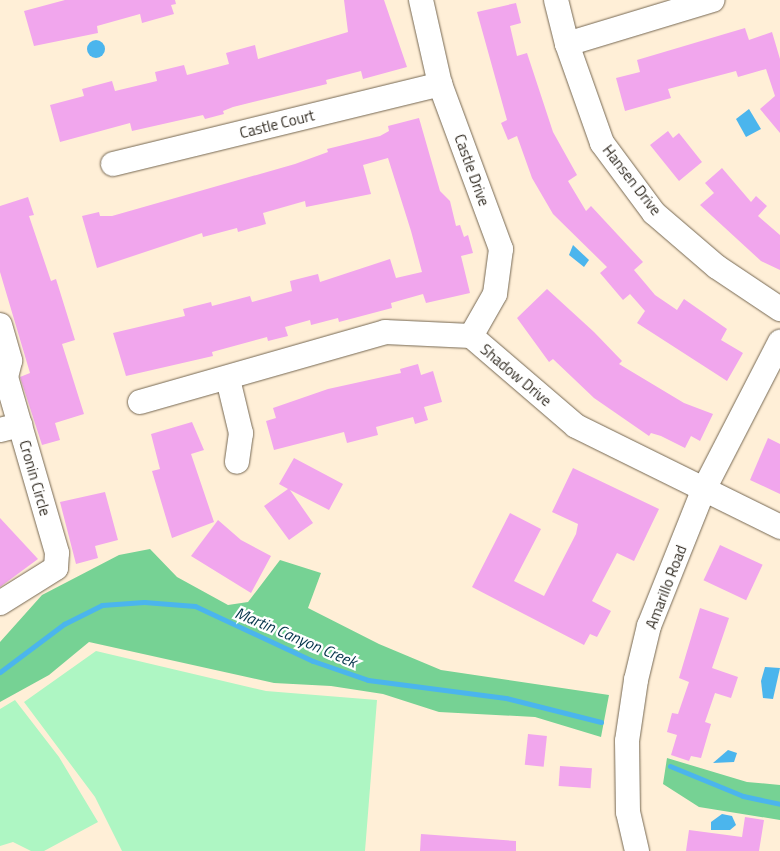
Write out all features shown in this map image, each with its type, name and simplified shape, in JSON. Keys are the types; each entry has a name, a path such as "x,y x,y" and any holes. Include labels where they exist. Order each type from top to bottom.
{"street":[{"name":"Castle Drive","path":"421,0 440,84 501,249 495,294 471,336"},
{"name":"Hansen Drive","path":"556,0 567,44 602,144 654,213 717,267 780,309"},
{"path":"567,44 713,0"},
{"name":"Castle Court","path":"113,164 440,84"},
{"name":"Cronin Circle","path":"0,324 10,361 3,378 10,428 57,553 56,568 0,603"},
{"name":"Shadow Drive","path":"140,402 228,380 385,332 471,336 576,426 703,491 780,527"},
{"name":"Amarillo Road","path":"637,851 628,812 627,741 636,680 649,626 703,491 780,342"},
{"path":"228,380 241,433 237,462"}],"green space":[{"path":"150,549 177,577 228,605 248,602 280,560 321,573 308,608 379,644 441,670 609,695 601,737 535,717 439,712 383,694 331,686 274,683 89,642 49,675 0,702 0,642 42,595 119,555"},
{"path":"96,651 266,691 377,700 365,851 122,851 95,797 24,702"},
{"path":"15,700 59,757 98,822 44,851 31,851 13,842 0,846 0,709"},
{"path":"667,758 747,782 780,785 780,820 699,807 663,784"}],"water":[{"path":"92,40 100,40 105,45 103,56 92,58 87,53 87,45"},
{"path":"749,109 761,129 746,137 736,119"},
{"path":"573,245 589,260 584,267 569,255"},
{"path":"765,667 780,668 773,699 763,698 761,681"},
{"path":"728,750 737,753 734,762 713,763"},
{"path":"722,814 732,816 736,825 730,830 711,830 711,822"}],"building":[{"path":"65,0 175,0 176,4 171,5 174,14 142,23 140,14 97,26 98,33 34,46 24,11"},
{"path":"344,0 384,0 407,67 363,79 361,71 326,80 327,84 233,107 223,111 224,114 205,119 203,115 132,131 130,123 60,142 50,105 84,96 82,89 112,81 115,91 157,81 155,72 184,65 187,75 229,64 226,53 255,45 258,59 348,32"},
{"path":"516,3 521,23 510,26 517,56 527,53 553,132 577,175 568,181 586,211 591,206 643,262 634,270 655,295 677,310 684,299 727,329 721,340 743,353 727,381 637,323 645,311 630,294 623,300 600,273 607,267 553,214 532,178 517,136 508,140 501,123 507,120 477,12"},
{"path":"745,28 749,40 772,32 780,59 780,133 760,109 775,96 766,69 738,77 736,71 668,89 671,98 625,111 616,78 640,72 637,60"},
{"path":"419,118 440,191 450,201 456,226 460,225 464,237 468,235 473,253 461,256 470,293 426,303 423,294 391,303 392,308 339,322 338,318 311,325 310,320 285,327 288,336 268,341 267,337 212,352 213,356 126,376 113,333 185,316 183,309 211,302 212,306 250,296 252,302 292,291 290,281 318,274 320,282 390,259 396,278 422,272 411,231 388,158 363,165 371,194 306,207 305,201 263,213 266,224 238,232 237,228 203,237 202,233 97,268 82,216 99,212 100,216 112,216 295,164 328,152 327,149 380,136 389,131 388,126"},
{"path":"668,131 673,138 679,133 702,162 679,181 650,145"},
{"path":"722,168 751,202 756,196 767,206 758,216 780,235 780,270 761,261 700,205 714,193 705,183"},
{"path":"28,197 34,215 29,216 51,281 56,279 75,340 62,344 84,414 55,423 60,440 42,445 20,377 30,373 0,272 0,206"},
{"path":"547,289 594,332 622,361 619,364 684,403 713,414 700,441 691,436 685,448 661,436 651,433 649,436 594,398 553,359 549,362 517,318"},
{"path":"418,364 421,375 433,371 442,402 424,407 428,420 415,424 413,417 376,427 378,435 347,443 344,432 274,450 266,421 276,418 273,408 328,389 401,373 400,369"},
{"path":"192,422 204,450 191,454 214,522 172,538 152,471 160,469 151,434"},
{"path":"768,438 780,444 780,494 750,480"},
{"path":"294,458 343,484 329,510 290,490 313,523 289,540 264,506 288,489 279,484"},
{"path":"573,468 659,509 634,561 617,553 592,601 611,611 597,637 590,634 584,645 472,587 510,513 541,529 514,581 544,596 576,534 578,524 552,512"},
{"path":"105,492 118,540 95,546 98,558 76,564 60,502"},
{"path":"0,518 38,559 0,587"},
{"path":"218,520 241,540 271,556 251,593 191,556"},
{"path":"720,545 763,565 746,600 704,580"},
{"path":"700,608 729,618 712,668 738,677 731,698 715,693 705,722 711,724 701,758 691,756 689,761 671,755 677,735 667,732 672,713 678,714 689,682 679,678"},
{"path":"528,734 547,736 544,767 525,765"},
{"path":"560,766 592,768 591,788 559,786"},
{"path":"745,817 764,820 759,851 686,851 689,830 742,837"},
{"path":"421,834 516,841 516,851 420,851"}],"waterway":[{"name":"Martin Canyon Creek","path":"0,672 64,624 102,605 144,602 195,606 313,661 368,680 506,698 601,722"},
{"name":"Martin Canyon Creek","path":"670,766 743,796 780,804"}]}
